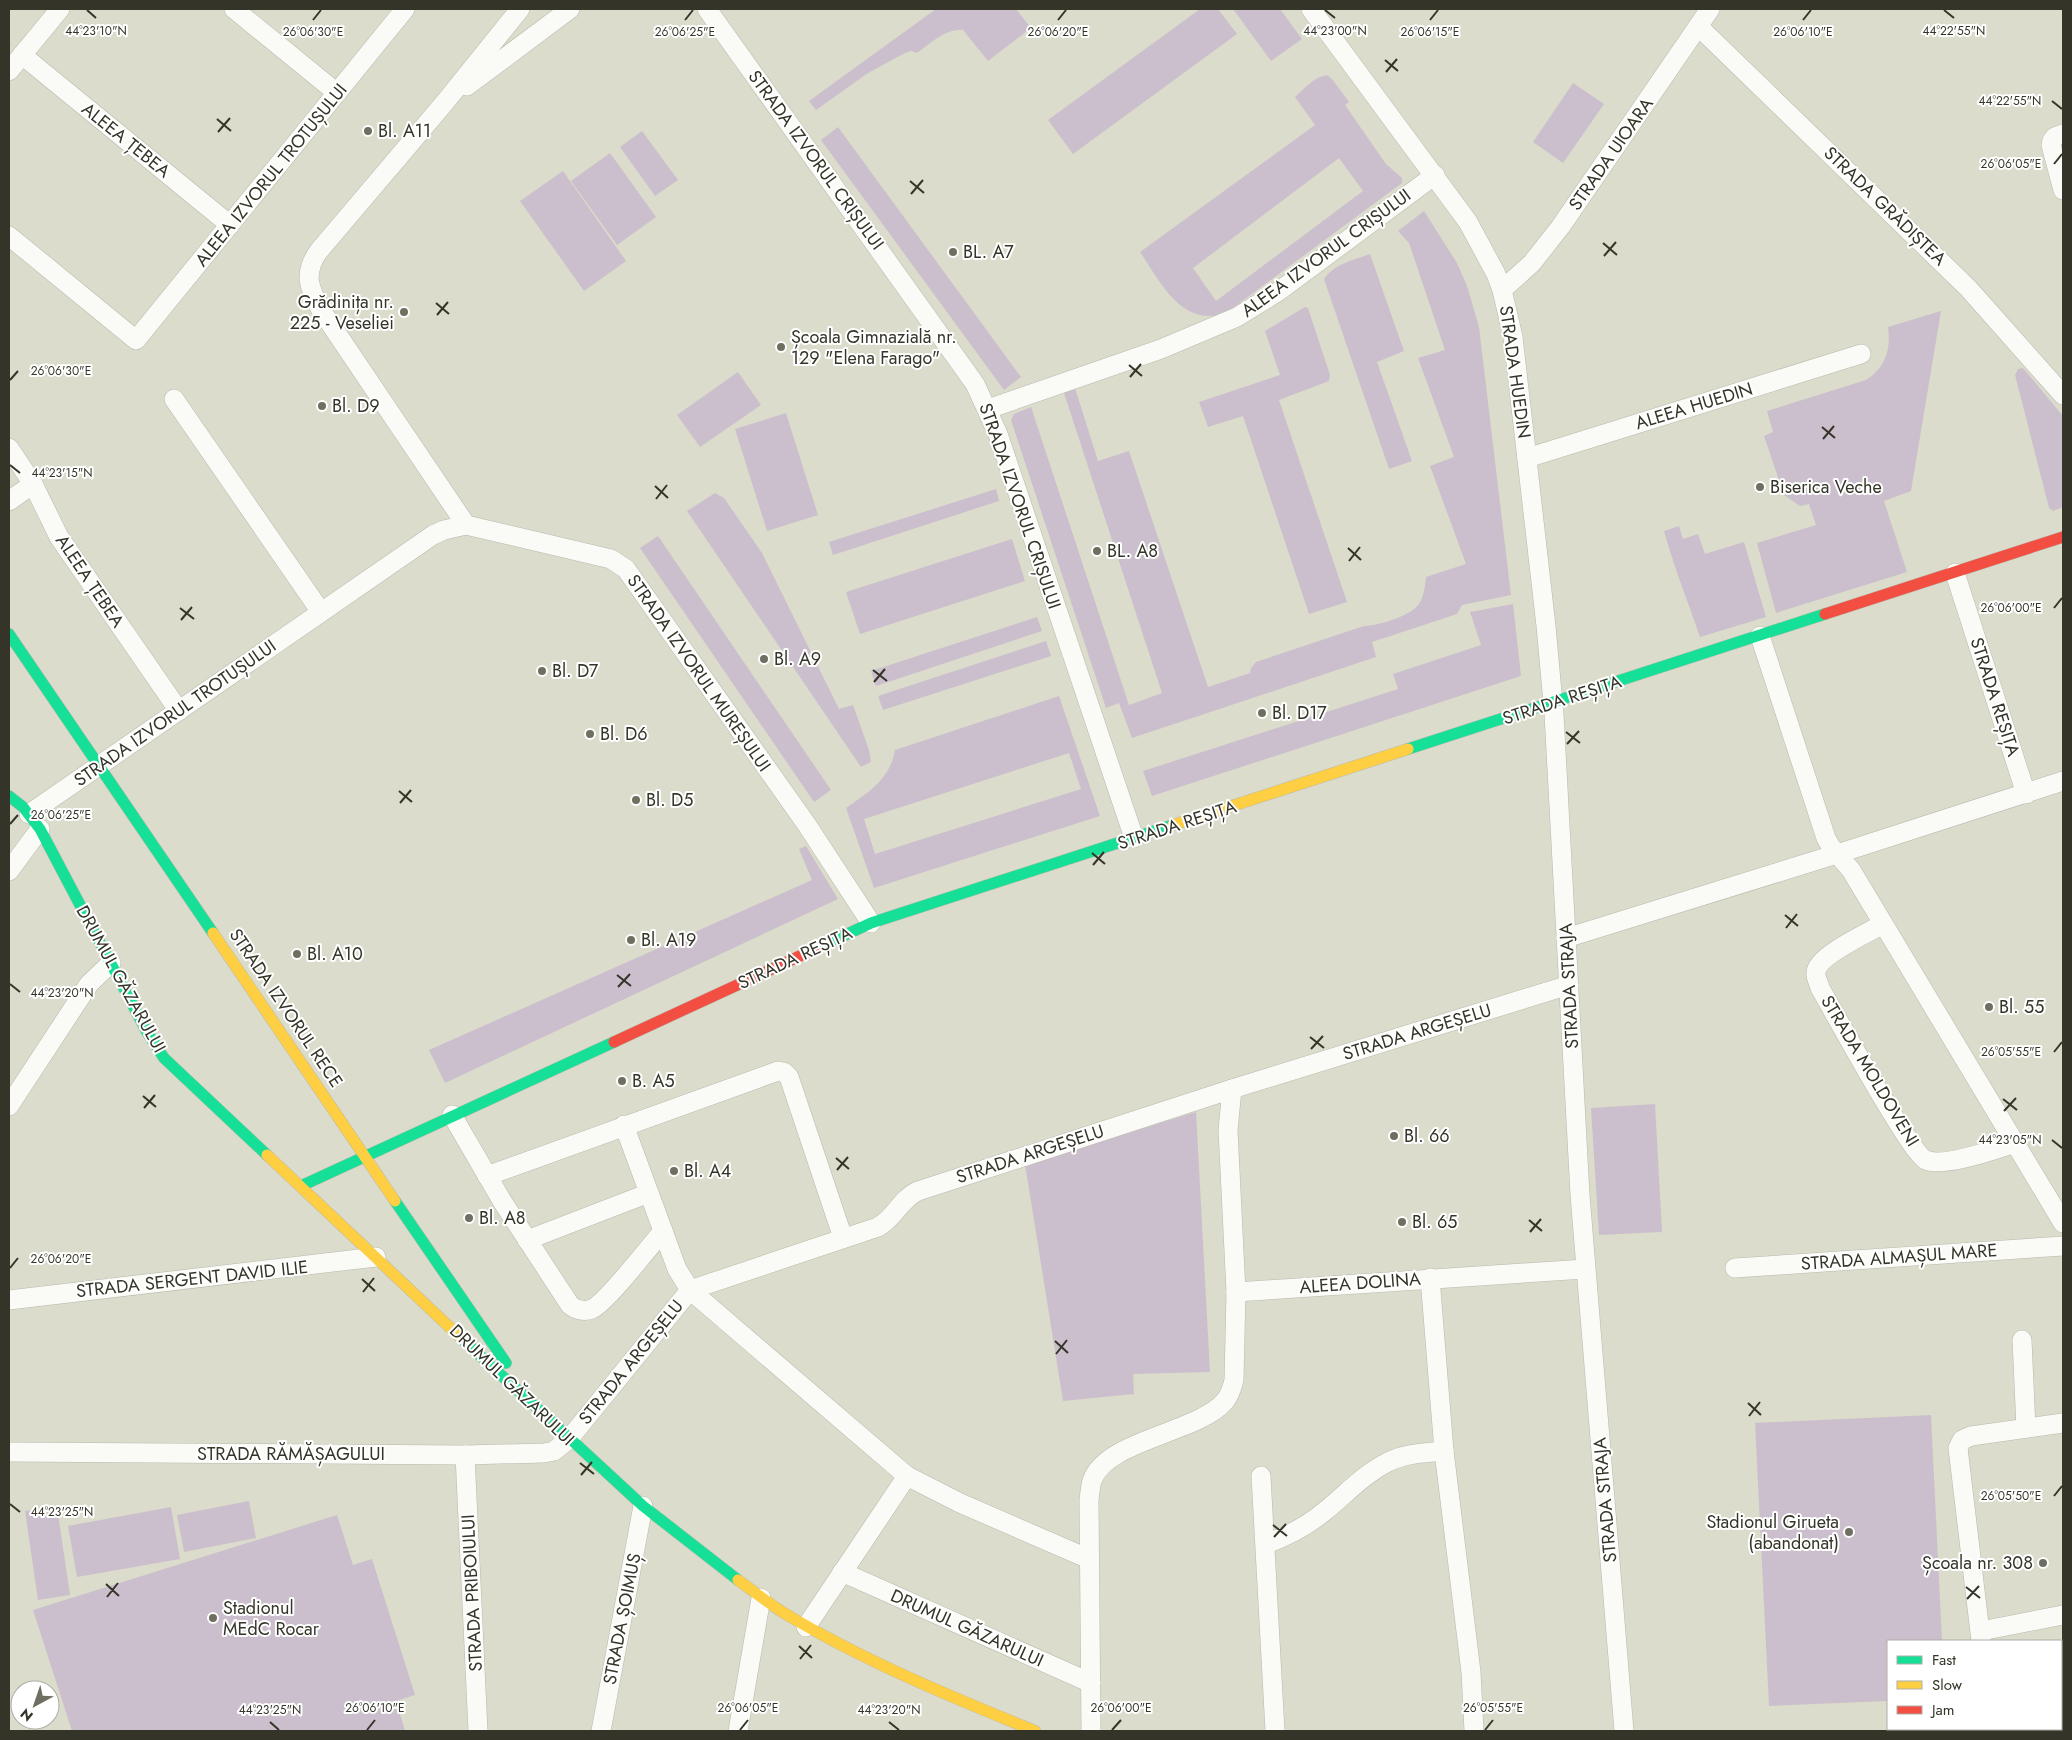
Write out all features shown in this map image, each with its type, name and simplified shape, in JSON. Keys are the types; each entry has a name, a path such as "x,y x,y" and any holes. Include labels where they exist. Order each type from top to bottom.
{"street":[{"path":"9,71 60,9"},
{"path":"234,9 337,93"},
{"name":"ALEEA IZVORUL TROTUȘULUI","path":"9,236 136,340 405,9"},
{"path":"466,525 321,310 314,298 308,274 318,252 446,101 520,9"},
{"path":"446,101 570,9"},
{"name":"STRADA IZVORUL CRIȘULUI","path":"707,9 975,384 1000,440 1134,838"},
{"name":"STRADA HUEDIN","path":"1311,9 1435,175 1479,241 1502,290 1513,338 1554,703"},
{"name":"STRADA UIOARA","path":"1502,290 1525,271 1552,238 1710,9"},
{"name":"STRADA GRĂDIȘTEA","path":"1698,26 1968,288 2063,395"},
{"name":"ALEEA ȚEBEA","path":"22,55 230,225"},
{"path":"2063,134 2055,136 2051,140 2063,190"},
{"name":"ALEEA IZVORUL CRIȘULUI","path":"988,410 1161,349 1237,317 1283,288 1435,175"},
{"name":"ALEEA HUEDIN","path":"1527,458 1861,354"},
{"path":"174,399 321,612"},
{"name":"ALEEA ȚEBEA","path":"9,448 33,484 59,537 179,711"},
{"path":"9,501 33,484"},
{"name":"STRADA IZVORUL TROTUȘULUI","path":"29,814 433,535 444,530 466,525"},
{"name":"STRADA IZVORUL MUREȘULUI","path":"466,525 611,559 626,569 807,825 871,924"},
{"name":"STRADA REȘIȚA","path":"366,1155 871,924 2063,537"},
{"name":"STRADA REȘIȚA","path":"1955,573 2026,794"},
{"name":"STRADA IZVORUL RECE","path":"9,634 366,1155 533,1404"},
{"path":"1760,636 1826,838 1851,870 2063,1223"},
{"name":"STRADA STRAJA","path":"1554,703 1585,1269 1616,1613 1624,1731"},
{"path":"1566,938 1838,854 2063,781"},
{"name":"DRUMUL GĂZARULUI","path":"9,796 29,814 40,829 147,1032 164,1058 569,1439 643,1506 762,1598 806,1627 912,1681 1035,1731"},
{"path":"9,871 40,829"},
{"name":"STRADA MOLDOVENI","path":"1883,924 1826,957 1818,966 1815,974 1820,988 1899,1124 1920,1157 1933,1162 1962,1159 2015,1143"},
{"path":"9,1106 86,988 111,963"},
{"name":"STRADA ARGEȘELU","path":"569,1439 690,1290 886,1223 905,1199 918,1191 1232,1089 1569,985"},
{"path":"487,1176 778,1071 784,1072 789,1077 843,1238"},
{"path":"1091,1731 1090,1500 1092,1480 1102,1466 1117,1455 1218,1408 1231,1393 1234,1380 1236,1292 1228,1130 1232,1089"},
{"path":"452,1115 487,1176 570,1305 579,1310 592,1309 601,1303 663,1231"},
{"path":"624,1125 677,1268 690,1290 907,1476 960,1503 1090,1559"},
{"path":"300,1186 366,1155"},
{"path":"528,1240 648,1193"},
{"name":"STRADA ALMAȘUL MARE","path":"1735,1268 2063,1246"},
{"name":"STRADA SERGENT DAVID ILIE","path":"9,1300 376,1257"},
{"path":"1430,1278 1585,1269"},
{"name":"ALEEA DOLINA","path":"1236,1292 1430,1278 1444,1451 1471,1672 1474,1731"},
{"path":"2022,1340 2026,1428"},
{"path":"2063,1424 1971,1436 1962,1440 1958,1448 1981,1636 2063,1615"},
{"name":"STRADA RĂMĂȘAGULUI","path":"9,1452 544,1454 554,1451 569,1439"},
{"path":"1266,1544 1285,1537 1313,1521 1360,1480 1390,1461 1402,1456 1444,1451"},
{"name":"STRADA PRIBOIULUI","path":"465,1455 478,1731"},
{"path":"806,1627 907,1476"},
{"path":"1261,1476 1275,1731"},
{"name":"STRADA ȘOIMUȘ","path":"600,1731 643,1506"},
{"name":"DRUMUL GĂZARULUI","path":"842,1572 1091,1683"},
{"path":"738,1731 762,1598"}],"shaded area":[{"path":"936,9 1016,9 1031,28 988,61 963,30 950,31 938,37 917,53 911,51 905,53 868,73 816,110 809,101"},
{"path":"1200,9 1218,9 1237,34 1073,154 1048,120"},
{"path":"1233,9 1280,9 1302,39 1271,61"},
{"path":"1327,75 1332,79 1349,102 1345,105 1386,164 1402,178 1402,183 1226,313 1211,316 1197,314 1185,308 1174,300 1165,289 1140,252 1315,125 1295,97 1310,83","holes":["1339,158 1363,191 1216,301 1193,268"]},
{"path":"1573,83 1604,104 1563,163 1533,142"},
{"path":"838,127 1021,377 1004,390 821,140"},
{"path":"642,131 678,180 655,196 620,147"},
{"path":"610,153 656,217 617,245 571,181"},
{"path":"563,171 626,261 584,291 520,201"},
{"path":"1424,211 1457,263 1467,286 1479,327 1511,595 1462,605 1457,614 1372,642 1376,657 1132,738 1119,703 1106,708 1011,420 1014,414 1031,407 1129,705 1162,693 1063,390 1075,388 1098,461 1129,451 1208,687 1250,673 1251,668 1256,662 1364,626 1402,616 1419,604 1426,577 1466,564 1430,466 1454,457 1418,358 1445,350 1409,243 1398,231"},
{"path":"1370,254 1404,351 1377,362 1412,461 1389,469 1324,279 1339,266"},
{"path":"1305,307 1308,308 1330,375 1329,381 1279,400 1347,602 1309,614 1243,416 1208,427 1199,402 1280,375 1265,331"},
{"path":"1941,311 1911,491 1884,501 1907,572 1776,613 1757,543 1816,525 1809,504 1800,506 1784,495 1764,436 1773,432 1767,411 1866,380 1878,370 1886,357 1889,342 1888,327"},
{"path":"2023,368 2063,416 2063,507 2053,511 2049,508 2015,375 2018,369"},
{"path":"738,372 761,405 700,447 677,415"},
{"path":"786,413 818,515 767,531 735,429"},
{"path":"996,489 999,501 833,555 829,542"},
{"path":"715,493 724,498 762,553 839,709 853,705 869,750 871,762 861,767 687,511"},
{"path":"1679,526 1683,539 1698,534 1705,554 1744,542 1766,617 1700,637 1664,531"},
{"path":"658,536 831,790 814,802 640,548"},
{"path":"1012,539 1025,581 860,634 846,592"},
{"path":"1513,604 1521,676 1152,796 1143,771 1398,689 1393,674 1481,645 1470,612"},
{"path":"1037,617 1042,631 876,686 871,671"},
{"path":"1046,641 1051,656 883,710 878,696"},
{"path":"1059,696 1100,816 874,888 846,808 870,790 883,777 895,750","holes":["1069,753 1081,789 875,854 864,819"]},
{"path":"806,846 838,899 445,1083 429,1050 812,880 799,849"},
{"path":"1655,1104 1662,1232 1599,1235 1591,1108"},
{"path":"1196,1112 1210,1372 1133,1374 1134,1394 1063,1401 1025,1164"},
{"name":"Stadionul Girueta (abandonat)","path":"1931,1415 1942,1640 1887,1640 1887,1701 1769,1706 1755,1423"},
{"path":"249,1501 256,1538 184,1552 177,1515"},
{"path":"57,1507 70,1595 38,1600 25,1511"},
{"path":"171,1507 180,1559 77,1577 68,1526"},
{"name":"Stadionul MEdC Rocar","path":"337,1515 353,1565 372,1559 415,1695 396,1701 405,1731 72,1731 60,1694 60,1680 56,1680 33,1610"}],"traffic: fast":[{"path":"1408,749 1825,614"},
{"path":"9,634 213,933"},
{"path":"9,796 23,807 40,829 147,1032 164,1058 267,1155"},
{"path":"815,949 871,923 1173,825"},
{"path":"301,1186 614,1042"},
{"path":"395,1201 506,1363"},
{"path":"460,1337 643,1506 738,1580"}],"traffic: slow":[{"path":"1173,825 1408,749"},
{"path":"213,933 395,1201"},
{"path":"267,1155 460,1337"},
{"path":"738,1580 784,1613 845,1647 939,1691 1035,1731"}],"traffic: jam":[{"path":"1825,614 2063,537"},
{"path":"614,1042 815,949"}],"place":[{"name":"Bl. A11","path":"368,131"},
{"name":"BL. A7","path":"953,252"},
{"name":"Grădinița nr. 225 - Veseliei","path":"404,312"},
{"name":"Școala Gimnazială nr. 129 \"Elena Farago\"","path":"781,347"},
{"name":"Bl. D9","path":"322,406"},
{"name":"Biserica Veche","path":"1760,487"},
{"name":"BL. A8","path":"1097,551"},
{"name":"Bl. A9","path":"764,659"},
{"name":"Bl. D7","path":"542,671"},
{"name":"Bl. D17","path":"1262,713"},
{"name":"Bl. D6","path":"590,734"},
{"name":"Bl. D5","path":"636,800"},
{"name":"Bl. A19","path":"631,940"},
{"name":"Bl. A10","path":"297,954"},
{"name":"Bl. 55","path":"1989,1007"},
{"name":"B. A5","path":"622,1081"},
{"name":"Bl. 66","path":"1394,1136"},
{"name":"Bl. A4","path":"674,1171"},
{"name":"Bl. A8","path":"469,1218"},
{"name":"Bl. 65","path":"1402,1222"},
{"name":"Stadionul Girueta (abandonat)","path":"1849,1532"},
{"name":"Școala nr. 308","path":"2043,1563"},
{"name":"Stadionul MEdC Rocar","path":"213,1618"}]}
